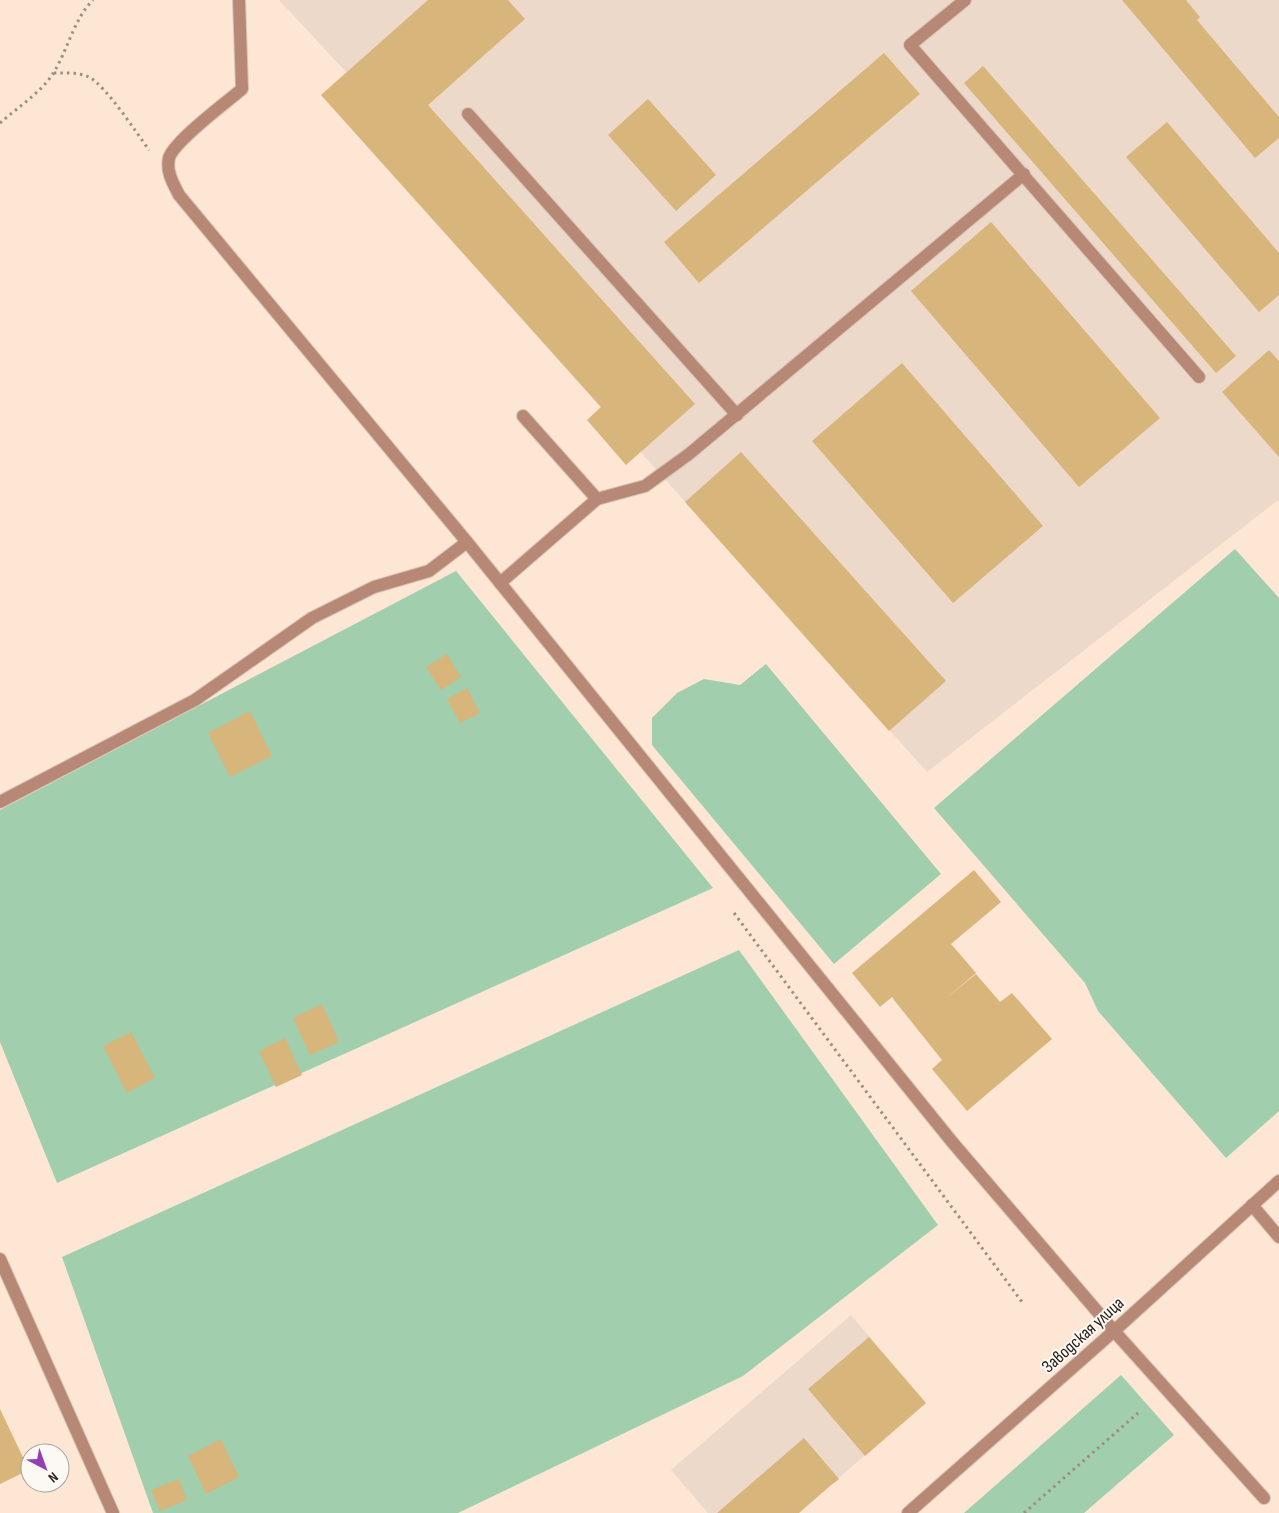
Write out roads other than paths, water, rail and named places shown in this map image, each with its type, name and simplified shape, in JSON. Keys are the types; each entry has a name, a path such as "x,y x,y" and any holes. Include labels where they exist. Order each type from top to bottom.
{"street":[{"path":"239,0 242,89 178,144 169,158 169,176 179,195 467,542 953,1143 1114,1331 1264,1498"},
{"path":"965,0 910,45 1024,174 1198,377"},
{"path":"468,114 737,415"},
{"path":"500,583 597,498 645,486 737,415 1024,174"},
{"path":"523,416 597,498"},
{"path":"0,802 195,700 312,618 374,587 429,571 467,542"},
{"name":"Заводская улица","path":"908,1513 1114,1331 1279,1181"},
{"path":"1252,1205 1279,1237"},
{"path":"0,1259 113,1513"}]}
